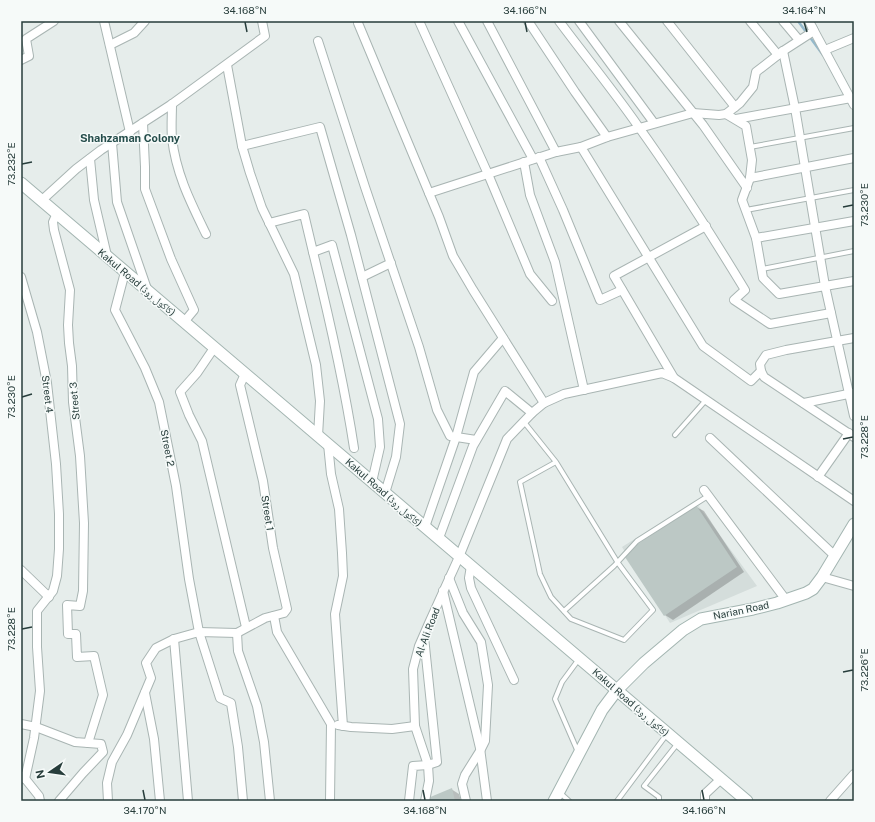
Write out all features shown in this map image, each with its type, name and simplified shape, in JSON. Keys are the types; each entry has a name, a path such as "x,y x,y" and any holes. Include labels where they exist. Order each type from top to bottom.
{"main road":[{"name":"Kakul Road (کاکول روڈ)","path":"21,183 747,801"},
{"name":"Narian Road","path":"557,797 602,710 617,690 644,663 683,630 706,617 753,609 786,600 813,589 822,577 854,524"}],"street":[{"path":"21,60 29,56 26,39 54,21"},
{"path":"104,21 130,132"},
{"path":"110,45 134,33 145,21"},
{"path":"41,200 90,158 172,104 265,36 262,21"},
{"path":"419,21 488,174 530,274 552,301"},
{"path":"458,21 536,158 563,210 600,300 622,290"},
{"path":"487,21 556,152"},
{"path":"528,21 607,137"},
{"path":"559,21 640,127 706,226 744,290 734,300 770,324 831,313"},
{"path":"579,21 654,123"},
{"path":"619,21 693,113 747,188"},
{"path":"667,21 735,107"},
{"path":"750,21 781,53 795,108 825,286 852,393 854,416"},
{"path":"783,21 799,40"},
{"path":"358,23 439,216 453,256 544,403"},
{"path":"429,192 556,152 581,147 607,137 654,123 693,113 719,115 726,114 740,103 753,87 756,72 799,40 814,31 810,24"},
{"path":"736,119 795,108 852,102 810,24"},
{"path":"825,50 854,38"},
{"path":"318,41 390,263 419,347 437,410 450,436 476,440"},
{"path":"226,65 242,146 262,208 294,274 316,365 320,401 318,436"},
{"path":"172,104 172,137 179,176 186,194 206,234"},
{"path":"726,114 746,126 752,160 750,178 742,200 756,238 763,278 779,294 854,281"},
{"path":"143,123 145,189 171,259 194,310 184,322"},
{"path":"242,146 320,127 362,277 400,424 396,457 385,493"},
{"path":"112,143 116,202 147,290"},
{"path":"581,147 703,346 752,381 761,371"},
{"path":"90,158 94,200 107,256"},
{"path":"750,178 854,158"},
{"path":"524,162 530,195 555,262 584,390"},
{"name":"Street 3","path":"57,213 53,222 54,230 70,290 69,337 72,366 73,402 80,456 84,523 83,591 80,606 67,605 68,634 76,634 77,657 94,656 103,695 88,743"},
{"path":"269,223 304,214 330,319 344,385 354,448"},
{"path":"756,238 854,220"},
{"path":"706,226 614,276 674,378 854,501"},
{"path":"313,252 332,245 378,419 380,447 372,482"},
{"path":"362,277 390,263"},
{"name":"Street 2","path":"125,272 116,310 145,368 159,402 176,486 189,579 199,632 220,698 231,703 244,801"},
{"name":"Street 4","path":"21,277 37,332 47,383 56,464 59,514 57,576 53,591 37,611 37,647 40,692 34,738 23,776"},
{"path":"425,527 456,437 474,372 503,338"},
{"path":"818,477 852,435 764,377 760,364 766,355 854,338"},
{"path":"214,348 197,373 180,392 189,415 202,441 246,627"},
{"name":"Al-Ali Road","path":"425,801 429,781 428,765 415,726 413,669 424,635 460,557 508,439 532,412 544,403 564,394 662,373 674,378"},
{"name":"Street 1","path":"237,633 246,627 284,613 287,609 273,548 263,482 240,385 245,374"},
{"path":"439,538 476,440 505,391 532,412"},
{"path":"804,403 852,393"},
{"path":"710,438 835,556"},
{"path":"328,444 331,474 339,509 342,553 343,576 335,614 343,726"},
{"path":"706,493 786,600"},
{"path":"471,566 469,578 471,588 514,680"},
{"path":"21,570 49,597"},
{"path":"822,577 854,586"},
{"path":"449,578 463,613 481,642 488,685 485,741 465,775 462,784 466,801"},
{"path":"443,592 480,751 487,801"},
{"path":"274,616 278,632 331,724 330,801"},
{"path":"108,801 107,783 112,762 127,735 151,678 146,663 156,648 174,639 199,632 237,633 238,651 257,706 264,742 270,801"},
{"path":"409,801 413,766 428,765 437,762 424,635"},
{"path":"174,639 188,801"},
{"path":"145,692 154,738 160,801"},
{"path":"21,724 36,727 75,742 101,744 103,752 59,801"},
{"path":"331,724 392,729 415,726"},
{"path":"830,801 854,774"},
{"path":"23,776 39,796 40,801"},
{"path":"705,801 705,794 720,779"}],"lane":[{"path":"750,147 854,128"},
{"path":"746,210 854,190"},
{"path":"761,269 854,251"},
{"path":"675,435 706,400"},
{"path":"524,422 556,462 618,562 653,610 624,640 571,619 551,597 540,574 520,482 556,462"},
{"path":"564,612 618,562 637,541 706,493"},
{"path":"580,658 562,682 555,699 580,754"},
{"path":"617,801 667,733"},
{"path":"660,801 659,797 644,786 679,743"},
{"path":"557,797 569,801"}],"shaded area":[{"path":"695,501 757,586 670,623 622,547"}],"building":[{"path":"696,505 737,567 664,616 623,554"},
{"path":"452,788 455,801 428,801 428,798"}],"waterway":[{"path":"798,21 823,55"}],"district":[{"name":"Shahzaman Colony","path":"130,138"}]}
